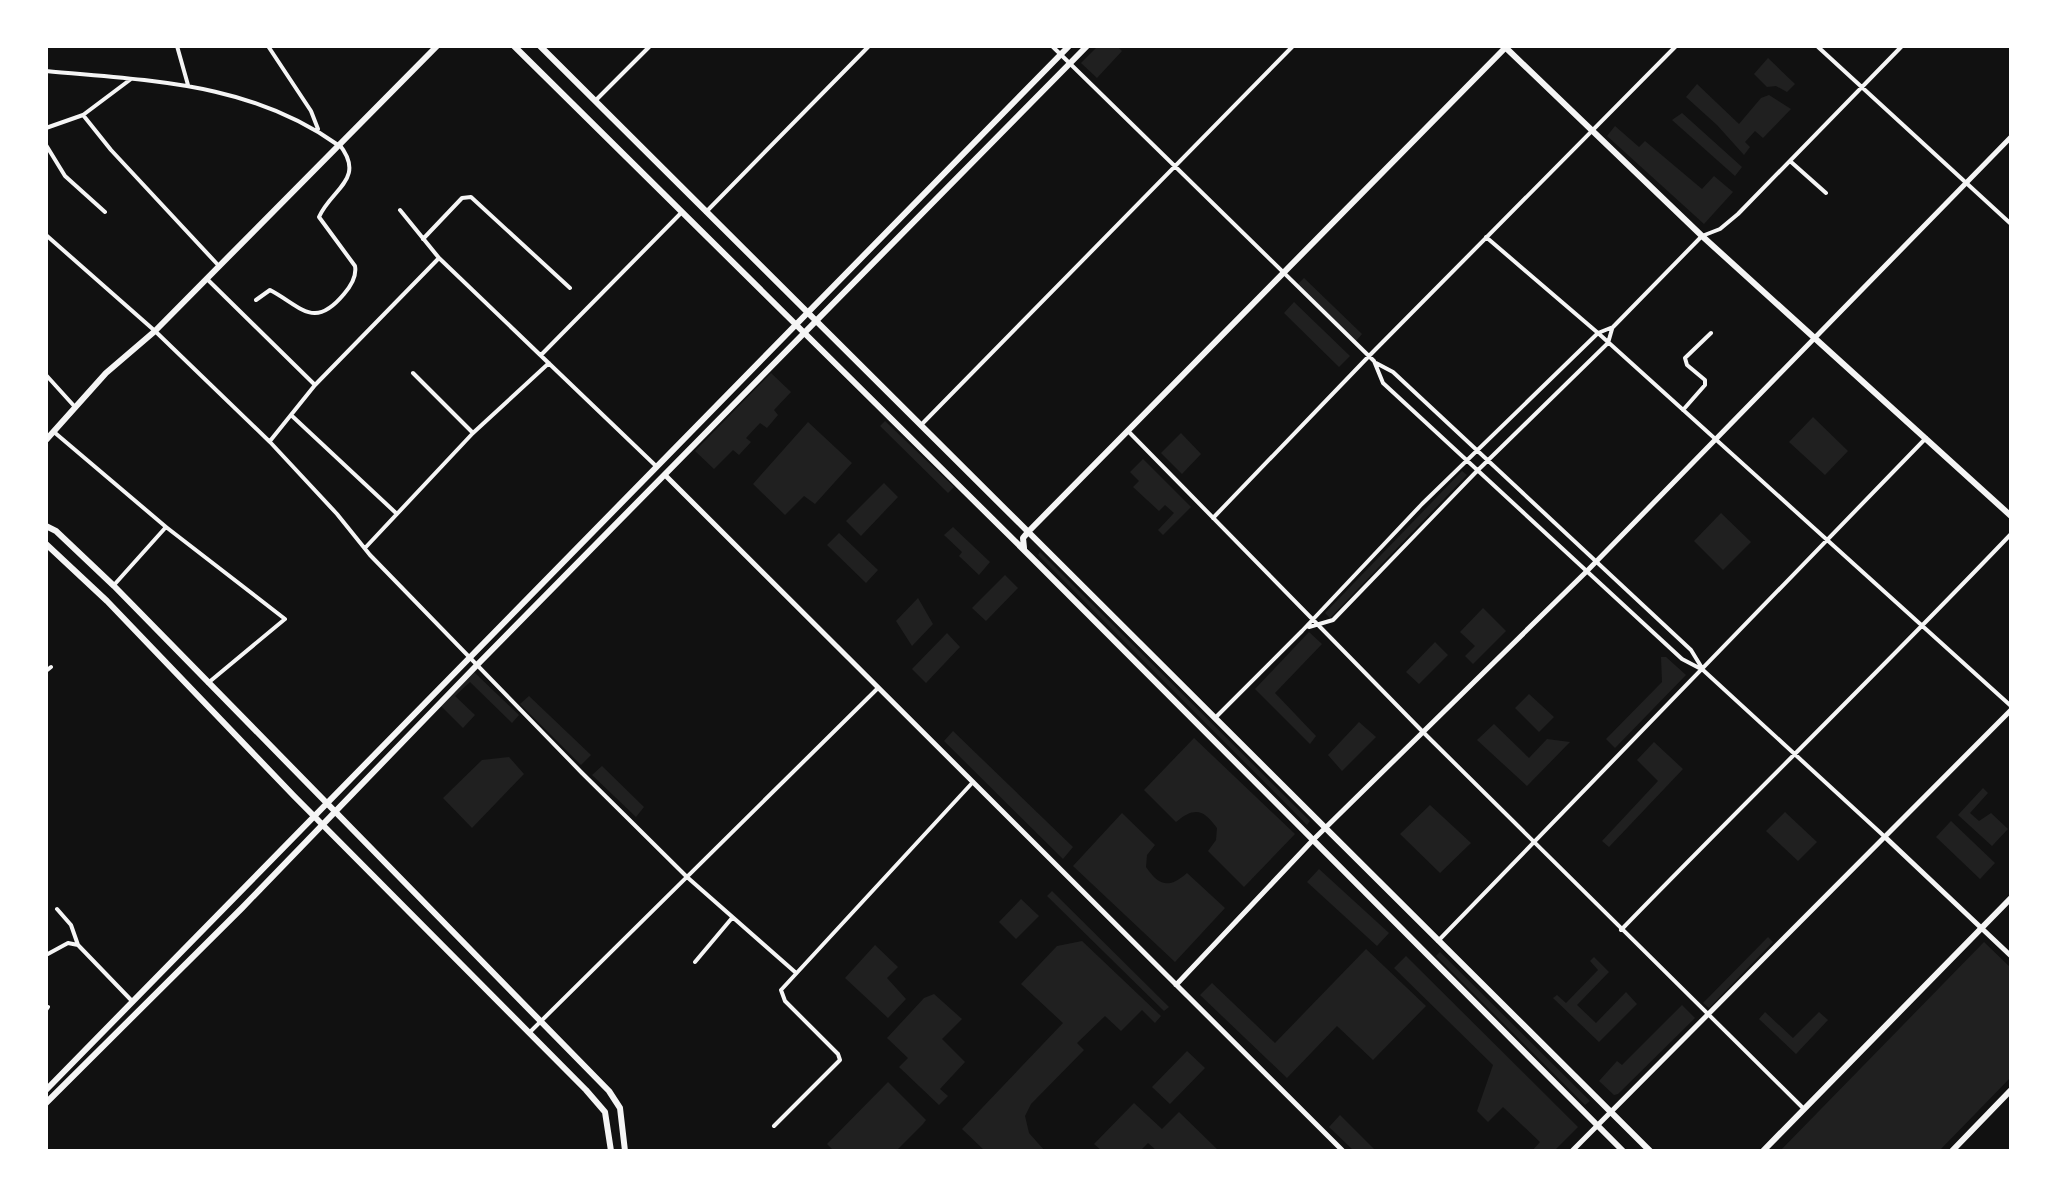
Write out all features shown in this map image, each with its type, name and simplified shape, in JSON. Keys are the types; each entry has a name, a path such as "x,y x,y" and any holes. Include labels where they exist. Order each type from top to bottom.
{"main road":[{"path":"46,440 106,373 155,331 437,46"},
{"path":"514,46 1623,1151"},
{"path":"540,46 1650,1151"},
{"path":"46,1090 1069,46"},
{"path":"46,1103 140,1012 314,833 326,827 338,809 477,665 795,342 806,335 825,311 1087,46"},
{"path":"1025,552 1022,543 1028,532 1505,47 1702,236 2011,516"},
{"path":"874,402 886,390"},
{"path":"46,526 56,531 114,586 317,793 338,809 342,817 609,1091 620,1108 625,1151"},
{"path":"46,544 605,1112 611,1151"},
{"path":"141,638 153,627"},
{"path":"1763,1151 2011,898"},
{"path":"1425,954 1438,941"},
{"path":"1952,1151 2011,1090"},
{"path":"605,1112 620,1108"}],"street":[{"path":"177,46 188,85"},
{"path":"268,46 311,111 320,132"},
{"path":"595,101 650,46"},
{"path":"706,212 869,46"},
{"path":"1052,46 1374,361 1393,372 1691,650 1703,670"},
{"path":"921,425 1293,46"},
{"path":"1213,518 1676,46"},
{"path":"1817,46 2011,224"},
{"path":"1215,718 1466,462 1598,333 1613,327 1702,236 1725,225 1902,46"},
{"path":"46,71 188,85 252,100 320,132 339,145 350,159 350,169 338,195 319,217 355,266 356,274 350,288 329,311 322,314 311,314 298,308 270,290 256,300"},
{"path":"46,128 83,115 131,79"},
{"path":"83,115 111,150 219,266"},
{"path":"1176,985 1313,840 1586,572 2011,137"},
{"path":"46,145 65,176 105,212"},
{"path":"1790,161 1826,193"},
{"path":"423,239 462,198 471,197 570,288"},
{"path":"400,210 439,258 656,466"},
{"path":"541,355 682,212"},
{"path":"46,235 155,331 270,442 337,514 364,549 469,657 687,877 795,972"},
{"path":"1486,237 1598,333 2011,708 1572,1151"},
{"path":"270,442 315,385 439,258"},
{"path":"207,279 315,385"},
{"path":"1306,627 1333,620 1476,472 1608,343 1613,327"},
{"path":"1683,410 1705,385 1705,380 1687,365 1685,358 1711,333"},
{"path":"1374,361 1383,383 1476,472 1682,659 1703,670 1795,752 2011,956"},
{"path":"364,549 473,433 549,363"},
{"path":"413,373 473,433"},
{"path":"46,375 75,407"},
{"path":"291,415 397,514"},
{"path":"1128,430 1423,732 1804,1109"},
{"path":"54,432 166,527 285,619 208,683"},
{"path":"1438,941 1926,438"},
{"path":"665,475 1343,1151"},
{"path":"114,586 166,527"},
{"path":"1621,930 2011,534"},
{"path":"529,1033 878,688"},
{"path":"774,1126 840,1060 838,1054 781,995 781,990 973,782"},
{"path":"57,909 71,925 78,945 134,1002"},
{"path":"695,962 732,918"},
{"path":"46,955 68,943 78,945"}],"shaded area":[{"path":"1098,46 1117,46 1122,51 1097,78 1081,63"},
{"path":"1768,58 1795,84 1787,92 1776,86 1767,87 1754,74"},
{"path":"1697,84 1739,124 1761,98 1769,95 1791,109 1763,138 1755,131 1745,142 1750,147 1744,155 1686,97"},
{"path":"1682,113 1742,167 1735,176 1672,120"},
{"path":"1615,126 1639,147 1645,141 1702,189 1714,176 1733,192 1704,224 1607,136"},
{"path":"1304,278 1362,334 1356,341 1297,285"},
{"path":"1294,302 1350,356 1339,367 1284,313"},
{"path":"771,373 791,392 774,410 778,415 767,428 760,423 746,438 751,442 739,455 733,450 714,469 695,451"},
{"path":"1813,417 1848,451 1825,475 1789,442"},
{"path":"885,421 954,487 948,493 880,426"},
{"path":"808,422 852,463 815,504 804,496 785,515 753,484"},
{"path":"1181,433 1201,454 1182,474 1161,453"},
{"path":"1143,459 1191,507 1163,535 1158,530 1174,513 1165,505 1159,511 1133,487 1139,481 1130,472"},
{"path":"1462,471 1467,475 1330,618 1325,613"},
{"path":"884,483 898,497 861,536 846,521"},
{"path":"1721,513 1751,542 1723,570 1694,541"},
{"path":"953,527 990,562 979,575 959,556 962,552 944,535"},
{"path":"839,533 878,570 866,583 827,545"},
{"path":"1040,552 1310,821 1307,825 1038,555"},
{"path":"1005,575 1018,588 986,621 972,608"},
{"path":"918,598 933,624 912,646 896,621"},
{"path":"1483,608 1506,631 1473,664 1465,656 1475,646 1460,632"},
{"path":"1309,632 1322,644 1275,693 1316,736 1310,744 1255,689"},
{"path":"947,633 960,647 926,683 912,669"},
{"path":"1435,642 1448,655 1419,684 1406,672"},
{"path":"1661,657 1666,657 1686,675 1615,748 1606,739 1662,682"},
{"path":"474,672 519,715 512,723 470,682 455,696 475,715 463,728 441,706"},
{"path":"1529,694 1554,717 1539,732 1515,708"},
{"path":"529,696 591,755 581,765 520,704"},
{"path":"1359,722 1376,737 1342,771 1328,755"},
{"path":"1494,724 1529,758 1547,739 1570,742 1527,786 1477,740"},
{"path":"953,731 1073,847 1063,859 944,741"},
{"path":"1194,738 1295,834 1244,887 1208,851 1216,840 1217,828 1208,817 1194,812 1176,822 1144,790"},
{"path":"1654,742 1683,769 1609,847 1602,841 1658,781 1637,760"},
{"path":"509,757 524,774 472,828 443,798 482,760"},
{"path":"602,766 644,807 636,817 592,775"},
{"path":"1983,788 1988,793 1970,813 1979,821 1991,813 2008,829 1992,846 1958,815"},
{"path":"1430,805 1471,843 1440,873 1400,834"},
{"path":"1785,812 1817,842 1798,861 1766,831"},
{"path":"1122,813 1155,845 1147,855 1146,867 1155,878 1170,883 1187,873 1225,908 1175,962 1073,866"},
{"path":"1951,821 1995,863 1980,879 1936,837"},
{"path":"1319,869 1389,933 1377,946 1307,882"},
{"path":"1052,891 1169,1007 1164,1011 1047,896"},
{"path":"1021,899 1039,916 1016,939 999,922"},
{"path":"1768,937 1773,942 1709,1008 1703,1003"},
{"path":"1082,941 1161,1016 1155,1023 1142,1010 1121,1031 1105,1016 1077,1043 1084,1050 1031,1104 1025,1116 1029,1133 1045,1151 985,1151 962,1129 1063,1023 1021,984 1057,946"},
{"path":"1984,942 2011,968 2011,1077 1939,1151 1780,1151"},
{"path":"875,945 898,967 887,978 906,999 888,1018 845,978"},
{"path":"1366,949 1426,1006 1373,1060 1337,1026 1287,1078 1200,995 1212,983 1275,1043"},
{"path":"1440,952 1590,1101 1585,1105 1436,956"},
{"path":"1406,956 1578,1127 1554,1151 1532,1151 1540,1142 1503,1107 1488,1122 1477,1111 1493,1065 1394,968"},
{"path":"1594,957 1609,972 1577,1005 1596,1023 1626,992 1637,1004 1599,1042 1553,998 1557,995 1566,1003 1598,970 1590,961"},
{"path":"934,994 962,1019 942,1039 965,1062 940,1089 948,1096 939,1105 899,1067 908,1058 887,1038 924,998"},
{"path":"1682,1005 1695,1018 1614,1095 1599,1081 1617,1061 1622,1065"},
{"path":"1765,1012 1793,1038 1819,1012 1828,1020 1796,1054 1759,1019"},
{"path":"1187,1051 1205,1068 1170,1104 1152,1087"},
{"path":"888,1082 926,1120 923,1124 896,1151 834,1151 827,1144"},
{"path":"1134,1103 1162,1129 1179,1112 1219,1151 1157,1151 1148,1143 1140,1151 1102,1151 1094,1144"},
{"path":"1340,1115 1376,1151 1354,1151 1329,1127"}]}
